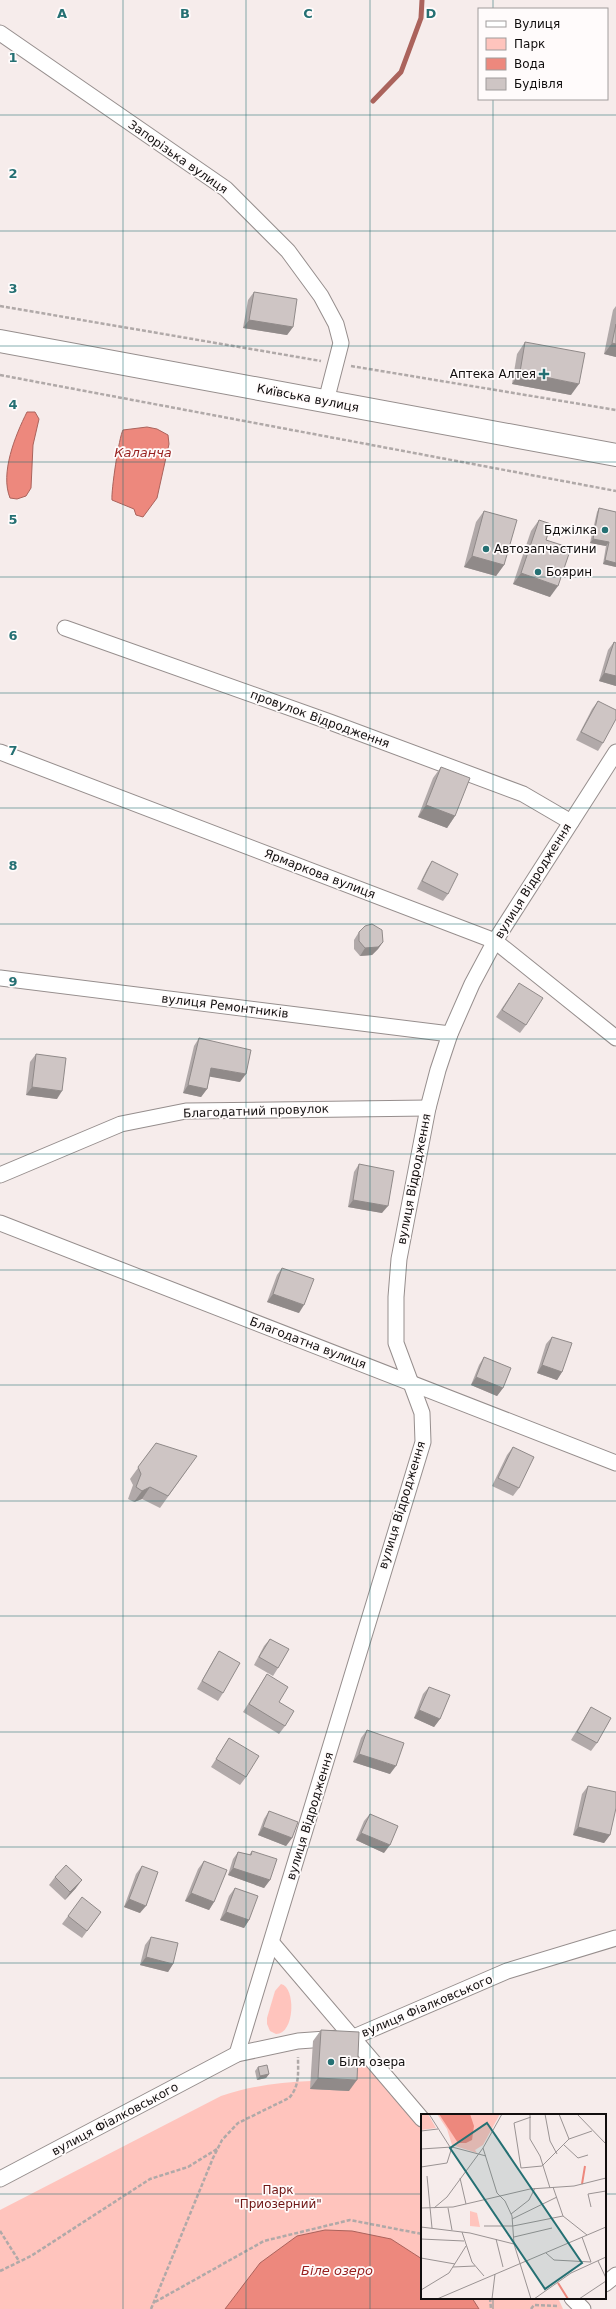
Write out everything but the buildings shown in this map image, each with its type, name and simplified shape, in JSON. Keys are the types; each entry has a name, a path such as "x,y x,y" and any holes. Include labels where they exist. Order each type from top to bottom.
{"main road":[{"name":"Київська вулиця","path":"0,341 616,455"}],"street":[{"name":"Запорізька вулиця","path":"0,33 226,189 288,251 321,296 336,324 341,343 326,402"},
{"name":"провулок Відродження","path":"65,628 330,722 523,794 570,822"},
{"name":"Ярмаркова вулиця","path":"0,752 495,942 616,1038"},
{"name":"вулиця Відродження","path":"237,2054 272,1943 423,1442 422,1413 396,1343 396,1297 399,1259 428,1108 450,1034 472,984 495,942 616,752"},
{"name":"вулиця Ремонтників","path":"0,978 450,1034"},
{"name":"Благодатний провулок","path":"0,1175 121,1124 186,1111 428,1108"},
{"name":"Благодатна вулиця","path":"0,1224 411,1382 616,1464"},
{"name":"вулиця Фіалковського","path":"0,2179 237,2054 298,2041 354,2037 507,1971 616,1938"},
{"path":"272,1943 354,2037 421,2118"},
{"path":"606,2283 616,2275"}],"path":[{"path":"0,306 318,360"},
{"path":"355,367 616,410"},
{"path":"0,375 616,491"},
{"path":"151,2309 217,2149 238,2123 283,2102 294,2092 298,2082 298,2041"},
{"path":"0,2270 31,2256 150,2180 188,2167 217,2149"},
{"path":"154,2303 264,2241 350,2220 421,2234"},
{"path":"0,2231 19,2261"},
{"path":"490,2299 491,2309"},
{"path":"531,2309 534,2306 580,2303"}],"green space":[{"path":"281,1984 286,1987 289,1993 291,2010 287,2027 282,2032 276,2034 270,2031 267,2024 267,2018 275,1991"},
{"name":"Парк \"Приозерний\"","path":"351,2043 421,2125 421,2299 558,2299 563,2309 0,2309 0,2210 221,2096 254,2087 288,2082 311,2081 311,2089"}],"water":[{"path":"27,412 35,412 39,419 33,445 31,488 26,496 17,499 10,498 7,488 7,477 10,455"},
{"name":"Каланча","path":"147,427 157,429 168,435 169,444 157,498 143,517 136,515 134,509 112,500 112,495 117,453 123,430"},
{"name":"Біле озеро","path":"325,2230 352,2231 391,2239 421,2258 421,2299 473,2299 479,2309 225,2309 260,2263 297,2236"}],"waterway":[{"path":"373,101 401,72 421,18 422,0"}],"place":[{"name":"Аптека Алтея","path":"544,374"},
{"name":"Бджілка","path":"605,530"},
{"name":"Автозапчастини","path":"486,549"},
{"name":"Боярин","path":"538,572"},
{"name":"Біля озера","path":"331,2062"}]}
